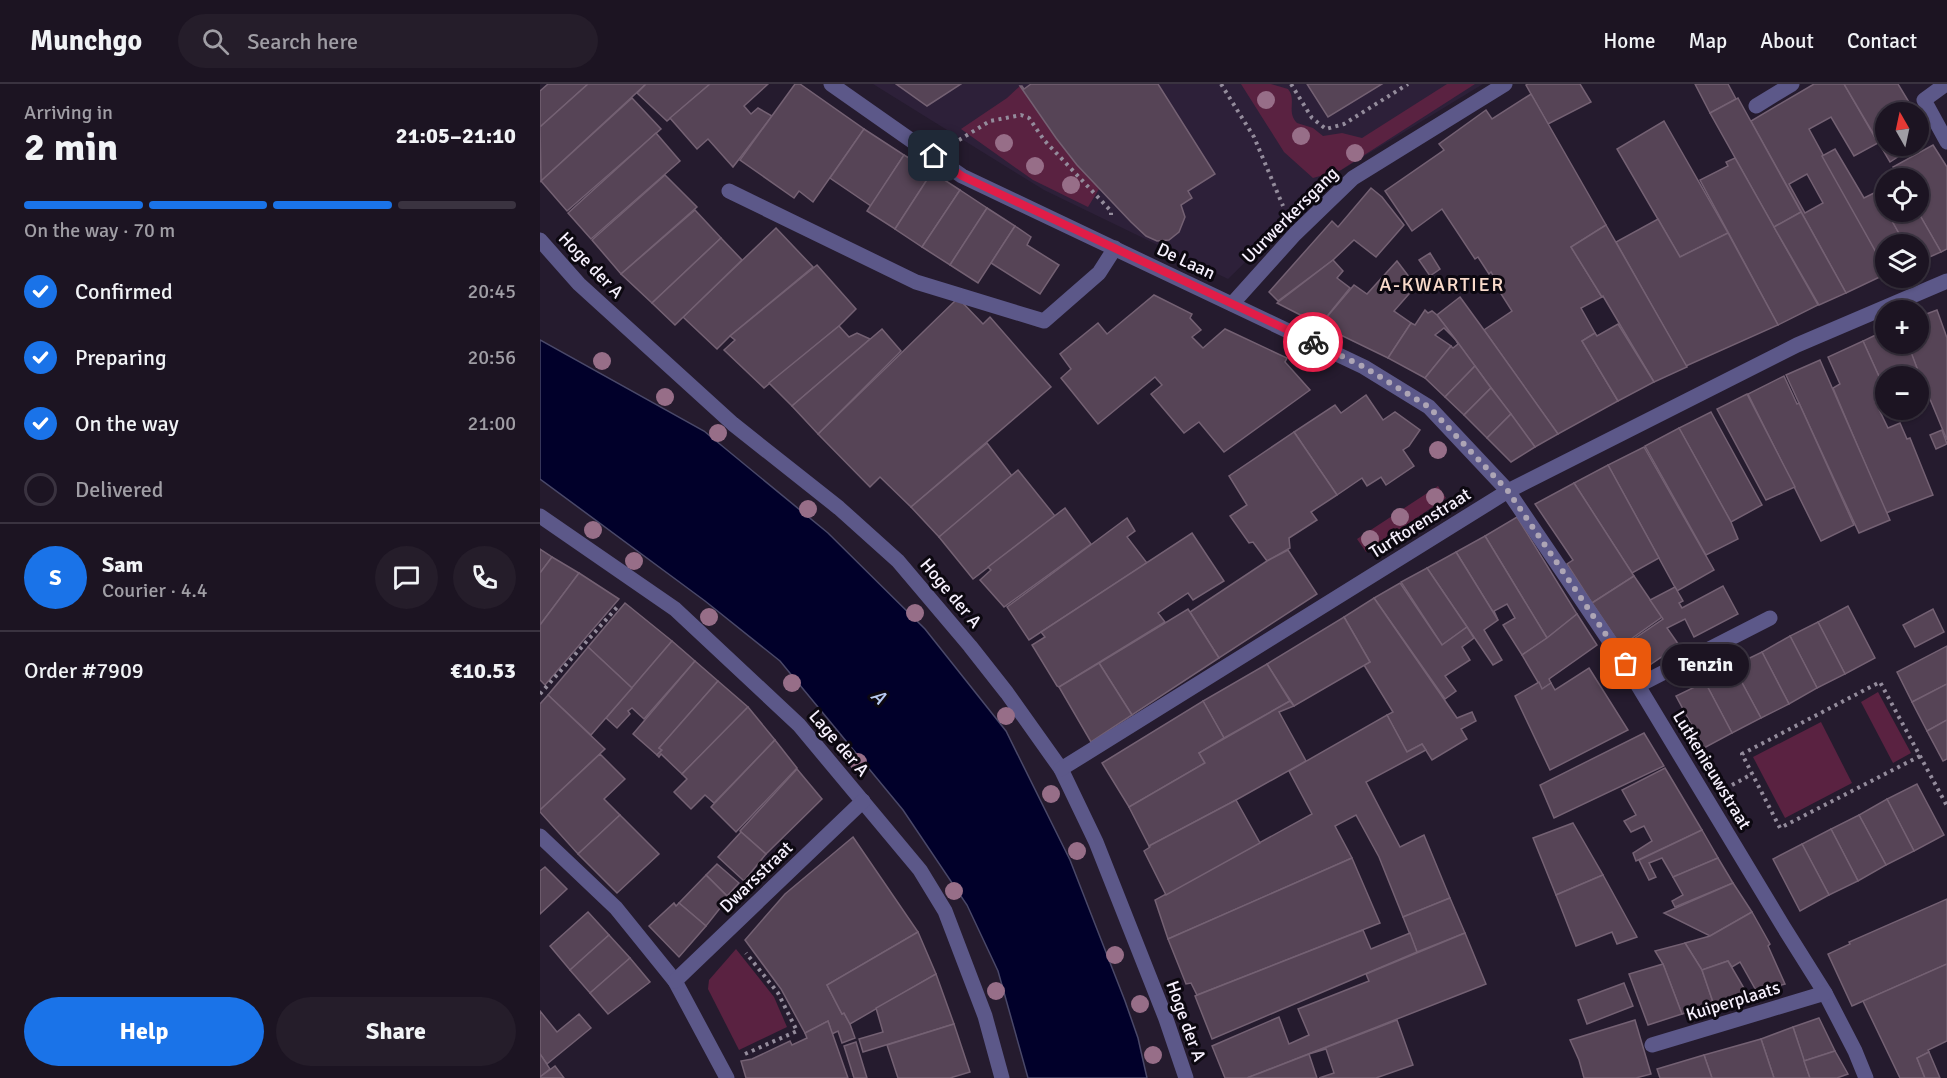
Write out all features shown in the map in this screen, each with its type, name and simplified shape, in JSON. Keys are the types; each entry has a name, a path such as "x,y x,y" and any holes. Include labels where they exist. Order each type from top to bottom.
{"street":[{"name":"De Laan","path":"831,84 962,176 1364,367 1429,407 1508,491"},
{"name":"Uurwerkersgang","path":"1232,304 1295,234 1353,178 1505,84"},
{"path":"1756,106 1792,84"},
{"path":"1946,84 1924,100 1947,142"},
{"path":"729,191 916,282 1044,321 1099,273 1114,249"},
{"name":"Hoge der A","path":"540,240 579,284 733,423 840,508 898,561 970,646 1061,769 1100,852 1166,1019 1186,1078"},
{"name":"Turftorenstraat","path":"1061,769 1508,491 1797,345 1947,281"},
{"name":"Lutkenieuwstraat","path":"1508,491 1639,686 1825,993 1855,1051 1866,1078"},
{"name":"Lage der A","path":"540,516 675,609 799,725 920,870 945,910 985,1016 1002,1078"},
{"path":"1639,686 1770,618"},
{"name":"Dwarsstraat","path":"675,981 863,801"},
{"path":"540,836 616,908 675,981 727,1078"},
{"name":"Kuiperplaats","path":"1652,1045 1825,993"}],"path":[{"path":"1221,84 1254,137 1295,234"},
{"path":"1291,84 1312,118 1326,129 1344,124 1408,84"},
{"path":"934,156 990,121 1021,115 1029,118 1044,140 1111,211 1114,249"},
{"path":"540,694 639,584"},
{"path":"1920,756 1780,828 1742,754 1880,682 1920,756 1947,806"},
{"path":"1726,788 1752,774"},
{"path":"718,1062 740,1056 797,1031 778,993 728,930"}],"shaded area":[{"path":"873,84 1483,84 1335,174 1228,279 1044,190"},
{"path":"1241,84 1271,84 1288,89 1292,97 1292,115 1297,123 1313,128 1323,136 1342,133 1362,138 1447,84 1475,84 1341,170 1313,178 1284,152"},
{"path":"1020,86 1056,138 1099,189 1088,207 1033,180 961,129 1007,98"},
{"path":"1438,486 1446,498 1366,552 1357,539"},
{"path":"1878,692 1911,753 1893,763 1861,702"},
{"path":"1821,722 1852,783 1785,818 1753,757"},
{"path":"736,949 774,997 787,1027 739,1050 708,989 709,980"}],"water":[{"name":"A","path":"540,340 704,431 828,533 925,629 1006,731 1070,860 1125,1001 1138,1038 1147,1078 1028,1078 998,971 967,905 903,810 780,661 705,601 540,479"}],"building":[{"path":"548,84 588,84 540,127 540,91"},
{"path":"588,84 646,84 541,181 540,127"},
{"path":"646,84 710,84 667,121 637,93"},
{"path":"710,84 768,84 744,106 751,114 758,108 772,116 733,167 708,139 697,149 670,118"},
{"path":"795,84 800,84 864,129 813,202 799,191 794,198 740,160"},
{"path":"896,84 961,84 927,106"},
{"path":"1031,84 1158,84 1215,174 1188,191 1192,198 1181,205 1185,217 1179,232 1169,240 1157,241 1146,236 1131,222 1077,165 1056,138 1020,86 1024,89"},
{"path":"1307,84 1382,84 1328,117"},
{"path":"1580,84 1591,102 1548,124 1526,85"},
{"path":"1695,84 1728,84 1736,99 1710,113"},
{"path":"1814,84 1844,84 1875,138 1875,145 1854,156 1831,117 1809,129 1875,250 1875,279 1846,293 1751,121","holes":["1807,174 1823,203 1805,213 1789,184"]},
{"path":"1844,84 1898,84 1909,102 1875,102 1875,137"},
{"path":"1531,94 1606,225 1571,247 1602,297 1581,308 1595,333 1582,341 1618,401 1558,434 1484,330 1512,311 1498,289 1500,288 1491,272 1489,274 1478,257 1475,259 1442,209 1412,231 1385,191 1444,150 1439,144 1486,110 1492,119"},
{"path":"632,98 661,129 567,211 541,181"},
{"path":"1738,98 1801,212 1774,227 1710,113"},
{"path":"1664,121 1728,233 1680,257 1617,149"},
{"path":"864,129 904,155 871,206 830,178"},
{"path":"656,133 680,161 591,239 568,213"},
{"path":"1933,145 1947,167 1947,249 1941,252 1924,222 1929,222 1929,168 1893,167 1913,156 1929,156 1929,147"},
{"path":"1835,149 1864,198 1875,192 1875,222 1893,222 1899,234 1875,234 1875,250 1822,156"},
{"path":"904,155 932,172 895,229 867,211"},
{"path":"1886,156 1899,156 1890,162"},
{"path":"1735,158 1818,305 1778,325 1700,180 1728,166 1726,162"},
{"path":"932,172 960,190 922,247 895,229"},
{"path":"665,175 697,207 621,274 592,240"},
{"path":"1371,188 1382,197 1404,225 1376,257 1354,240 1333,260 1278,301 1269,292 1332,221 1338,227"},
{"path":"960,190 987,208 950,265 922,247"},
{"path":"987,208 1015,226 978,283 950,265"},
{"path":"695,210 721,238 652,303 621,274"},
{"path":"1801,212 1846,293 1819,305 1774,227"},
{"path":"1658,219 1680,257 1728,233 1778,325 1686,366 1616,242"},
{"path":"1893,222 1924,222 1941,252 1929,257 1929,234 1899,234"},
{"path":"1606,225 1687,367 1654,382 1571,247"},
{"path":"1015,226 1031,237 1027,245 1059,265 1040,294 991,263"},
{"path":"776,228 813,267 717,349 683,317"},
{"path":"721,238 742,260 675,325 652,303"},
{"path":"1430,253 1440,269 1430,276 1419,260"},
{"path":"1333,260 1343,271 1337,278 1350,288 1320,325 1277,303"},
{"path":"1397,261 1416,286 1394,311 1411,323 1388,358 1320,325 1354,285 1367,294"},
{"path":"817,265 856,309 839,326 764,388 724,350 735,340 730,336"},
{"path":"1154,295 1192,314 1190,318 1201,330 1192,337 1203,348 1225,329 1287,358 1285,362 1310,390 1224,452 1199,422 1184,433 1151,394 1162,385 1155,377 1098,424 1061,378 1071,369 1060,354 1098,323 1107,334"},
{"path":"1460,297 1558,434 1535,447 1437,315"},
{"path":"958,298 983,324 990,317 1051,387 911,507 880,477 870,487 818,434"},
{"path":"1425,310 1437,315 1456,340 1444,328 1435,335 1451,346 1425,378 1388,358 1411,323 1415,325"},
{"path":"1937,310 1947,338 1947,440 1929,397 1929,366 1916,366 1911,354 1929,354 1929,313"},
{"path":"1618,324 1654,382 1618,401 1582,341 1595,333 1597,336"},
{"path":"839,326 849,337 857,333 870,339 792,406 769,383"},
{"path":"882,329 901,351 818,434 792,406"},
{"path":"1875,335 1875,354 1912,354 1916,366 1875,368 1863,341"},
{"path":"1456,340 1475,366 1445,397 1425,378 1451,346 1453,348 1458,344"},
{"path":"1863,341 1875,368 1875,420 1884,420 1888,428 1900,423 1907,439 1910,438 1933,495 1886,513 1833,388 1840,384 1828,357"},
{"path":"1820,360 1890,520 1859,533 1786,375"},
{"path":"1475,366 1491,388 1464,415 1445,397"},
{"path":"1784,376 1797,404 1799,403 1854,525 1821,541 1748,394"},
{"path":"1491,388 1511,414 1487,438 1464,415"},
{"path":"1747,394 1795,487 1766,500 1717,409"},
{"path":"1366,395 1383,420 1395,412 1420,430 1409,446 1403,450 1414,466 1386,485 1381,477 1367,486 1362,478 1337,495 1294,432 1335,405 1341,413"},
{"path":"1711,412 1762,505 1731,522 1679,428"},
{"path":"1511,414 1535,447 1511,462 1487,438"},
{"path":"1679,428 1738,539 1706,555 1645,446"},
{"path":"1942,430 1947,444 1936,449 1930,435"},
{"path":"1294,432 1337,495 1311,512 1317,520 1289,538 1290,548 1267,561 1253,542 1249,543 1230,516 1247,505 1229,476"},
{"path":"987,443 1012,476 939,537 911,507"},
{"path":"1644,447 1714,570 1677,591 1608,465"},
{"path":"1608,465 1659,558 1632,573 1574,483"},
{"path":"1018,470 1055,516 973,579 939,537"},
{"path":"1574,483 1634,576 1592,603 1567,564 1573,560 1535,504"},
{"path":"1065,508 1091,544 1004,607 980,580 991,570 988,567"},
{"path":"1517,517 1577,614 1547,638 1485,536"},
{"path":"1127,518 1135,531 1127,537 1147,563 1029,640 1007,607"},
{"path":"1192,533 1224,581 1193,600 1188,593 1158,613 1165,622 1059,687 1057,686 1032,645 1045,637 1041,632"},
{"path":"1485,536 1547,638 1522,655 1503,625 1515,618 1507,604 1494,611 1498,620 1456,552"},
{"path":"540,549 552,557 540,573"},
{"path":"1288,550 1317,594 1219,658 1190,612 1267,561"},
{"path":"1456,552 1498,620 1484,630 1502,660 1493,665 1427,568"},
{"path":"552,557 579,573 540,625 540,573"},
{"path":"1427,568 1467,627 1442,645 1401,582"},
{"path":"579,573 619,599 545,685 540,680 540,625"},
{"path":"1634,576 1662,617 1621,646 1592,603"},
{"path":"1400,583 1442,645 1467,627 1474,638 1462,647 1470,660 1445,676 1456,691 1445,699 1374,598"},
{"path":"1723,586 1738,614 1694,637 1685,619 1667,628 1679,645 1638,673 1622,647 1663,619 1650,600 1675,587 1683,601 1679,603 1682,608"},
{"path":"1374,598 1457,718 1472,712 1476,721 1461,729 1467,739 1432,760 1422,744 1407,752 1387,715 1393,712 1364,665 1370,662 1344,617"},
{"path":"625,603 672,641 632,688 588,647"},
{"path":"1848,606 1875,658 1845,674 1818,622"},
{"path":"1188,609 1219,658 1132,715 1099,663"},
{"path":"1933,609 1944,632 1915,647 1903,625"},
{"path":"1577,614 1597,645 1549,679 1551,683 1542,689 1522,655"},
{"path":"1344,617 1370,662 1294,706 1267,664"},
{"path":"1818,622 1845,674 1817,688 1790,636"},
{"path":"1790,636 1817,688 1789,704 1762,652"},
{"path":"672,641 695,661 644,719 632,708 628,711 630,714 617,728 606,718"},
{"path":"1947,646 1947,684 1912,702 1897,672"},
{"path":"588,647 632,688 591,735 548,695"},
{"path":"1762,652 1789,704 1761,718 1733,666"},
{"path":"695,661 718,681 659,748 662,750 657,755 633,734"},
{"path":"1099,663 1132,715 1091,742 1059,687"},
{"path":"1267,664 1290,701 1224,738 1203,701"},
{"path":"1733,666 1761,718 1732,733 1705,682"},
{"path":"1589,668 1628,730 1550,770 1515,696 1539,682 1542,689 1551,683 1555,690"},
{"path":"718,681 748,707 682,774 661,754 659,757 657,755 662,750 659,748"},
{"path":"1705,682 1732,733 1704,748 1676,696"},
{"path":"1947,684 1947,720 1927,731 1912,702"},
{"path":"548,695 605,749 540,810 540,704"},
{"path":"1203,701 1224,738 1199,753 1205,763 1129,807 1102,763"},
{"path":"1290,701 1294,706 1279,712 1306,761 1149,846 1129,807 1205,763 1199,753"},
{"path":"748,707 775,740 714,803 705,795 691,809 674,792 687,779 682,774"},
{"path":"1387,715 1407,752 1422,744 1426,750 1366,782 1400,847 1424,835 1450,898 1403,917 1379,857 1356,815 1335,826 1352,858 1168,939 1155,900 1312,814 1289,771"},
{"path":"1947,720 1947,759 1943,761 1927,731"},
{"path":"1644,733 1664,766 1554,818 1540,785"},
{"path":"775,740 797,768 736,832 711,807"},
{"path":"600,754 625,779 604,799 620,815 578,854 540,810"},
{"path":"1665,768 1702,830 1636,861 1633,853 1652,841 1644,826 1631,832 1624,821 1636,815 1622,790"},
{"path":"797,769 822,799 766,854 740,831"},
{"path":"1917,784 1944,835 1914,851 1887,799"},
{"path":"1887,799 1914,851 1886,865 1859,815"},
{"path":"1236,800 1260,843 1166,895 1144,851 1149,846"},
{"path":"620,815 659,854 617,893 578,854"},
{"path":"1859,815 1886,865 1858,881 1831,829"},
{"path":"1573,823 1603,875 1556,895 1533,838"},
{"path":"1831,829 1858,881 1829,895 1802,844"},
{"path":"1702,830 1718,858 1673,877 1662,858 1649,863 1656,877 1649,880 1639,860"},
{"path":"741,832 766,854 744,881 718,857"},
{"path":"853,837 918,932 827,985 842,1014 844,1013 850,1024 855,1038 842,1043 838,1031 832,1034 828,1021 805,1033 781,989 745,940 785,894"},
{"path":"1802,844 1829,895 1800,911 1773,859"},
{"path":"1352,858 1380,923 1197,995 1191,983 1186,984 1168,939"},
{"path":"1718,858 1733,883 1675,907 1672,901 1683,895 1673,877"},
{"path":"717,864 739,883 727,896 706,875"},
{"path":"545,867 567,889 540,914 540,871"},
{"path":"706,875 727,896 719,904 721,907 706,926 679,903"},
{"path":"1603,875 1637,937 1617,944 1612,932 1576,946 1556,895"},
{"path":"1733,883 1752,912 1710,936 1664,913"},
{"path":"1450,898 1465,933 1417,952 1403,917"},
{"path":"1947,899 1947,964 1852,1006 1828,954 1850,944 1849,942"},
{"path":"674,903 676,906 679,903 706,926 679,957 649,926"},
{"path":"588,912 609,935 570,970 550,946"},
{"path":"1752,912 1770,944 1768,946 1785,984 1757,992 1740,962 1732,967 1728,961 1702,970 1685,943 1710,936"},
{"path":"1363,930 1371,949 1410,933 1417,952 1212,1039 1195,996"},
{"path":"918,932 936,974 850,1024 844,1013 842,1014 827,985"},
{"path":"1465,933 1486,984 1247,1078 1225,1078 1212,1046 1279,1017 1289,1044 1309,1035 1298,1009 1369,981 1366,974"},
{"path":"609,935 630,958 590,993 570,970"},
{"path":"1685,943 1702,970 1714,1005 1682,1014 1663,964 1655,951"},
{"path":"630,958 650,982 608,1014 590,993"},
{"path":"1728,961 1748,995 1714,1005 1702,970"},
{"path":"1663,964 1682,1014 1648,1025 1629,974"},
{"path":"1947,964 1947,1041 1917,1058 1925,1078 1900,1078 1863,1001"},
{"path":"936,974 954,1024 863,1052 859,1039 883,1032 876,1008"},
{"path":"1624,983 1633,1006 1587,1024 1578,1000"},
{"path":"540,1011 557,1032 579,1014 591,1028 547,1064 540,1054"},
{"path":"1819,1018 1835,1051 1804,1061 1793,1027"},
{"path":"1397,1020 1413,1065 1376,1078 1319,1078 1334,1073 1326,1049 1309,1054"},
{"path":"1635,1020 1651,1074 1636,1078 1584,1078 1570,1040"},
{"path":"828,1021 848,1078 746,1078 741,1061 752,1059 790,1041 792,1045 807,1038 805,1033"},
{"path":"954,1024 970,1072 950,1078 898,1078 887,1045"},
{"path":"1793,1027 1810,1078 1774,1078 1761,1039"},
{"path":"1761,1039 1774,1078 1712,1078 1704,1055"},
{"path":"856,1042 867,1078 854,1078 844,1046"},
{"path":"1835,1051 1848,1074 1837,1078 1810,1078 1804,1061"},
{"path":"1929,1052 1940,1078 1925,1078 1917,1058"},
{"path":"540,1054 550,1069 540,1077"},
{"path":"1309,1054 1317,1078 1247,1078"},
{"path":"1704,1055 1712,1078 1660,1078 1657,1069"},
{"path":"555,1066 564,1078 540,1078 540,1077"}],"way so far":[{"path":"1313,342 1364,367 1429,407 1508,491 1626,664"}],"place":[{"name":"Tenzin","path":"1626,664"}],"district":[{"name":"A-KWARTIER","path":"1442,284"}],"route":[{"path":"934,156 962,176 1313,342"}]}
